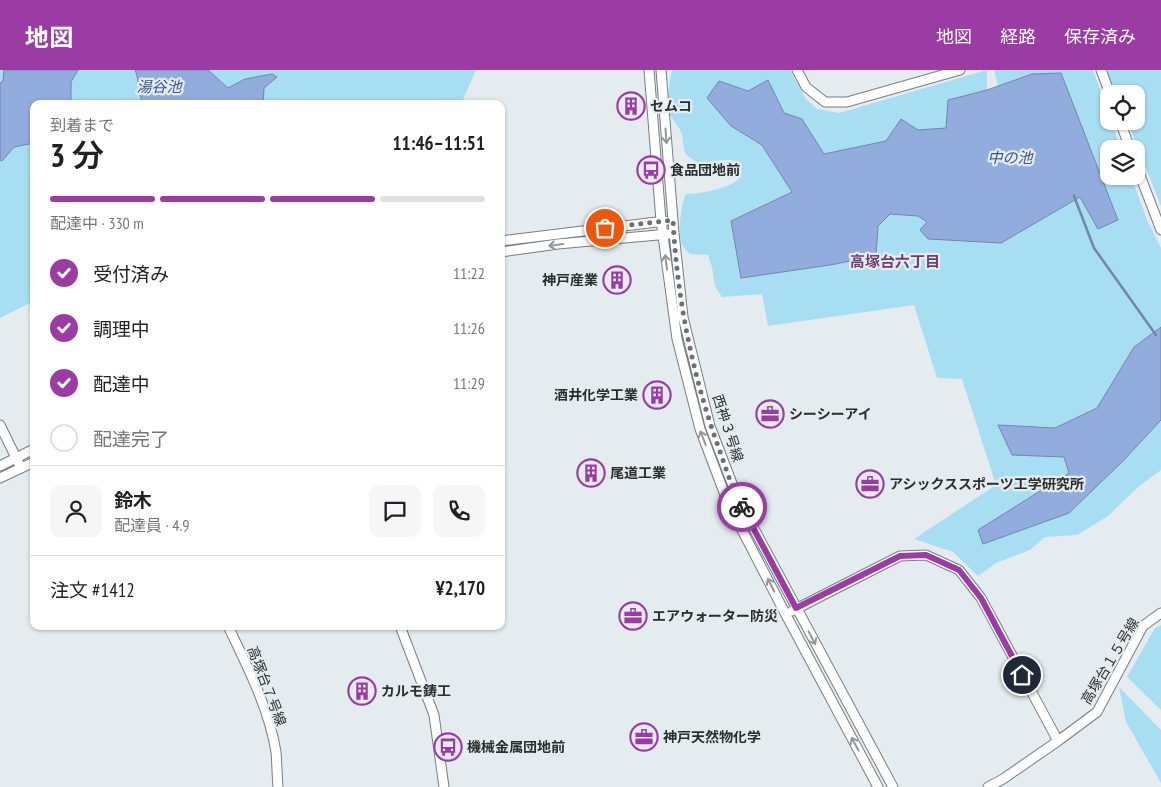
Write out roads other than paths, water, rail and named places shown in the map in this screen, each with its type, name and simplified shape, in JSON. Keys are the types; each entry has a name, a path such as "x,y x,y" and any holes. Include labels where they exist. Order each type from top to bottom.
{"street":[{"name":"西神３号線","path":"649,70 661,221 677,339 700,429 728,503 878,787"},
{"name":"西神３号線","path":"661,70 674,234 683,317 710,426 738,498 893,787"},
{"path":"797,70 806,87 824,102 847,102 960,70"},
{"path":"1101,70 1107,85"},
{"path":"1144,185 1161,230"},
{"path":"505,240 673,220"},
{"path":"505,251 558,244 674,234"},
{"path":"0,425 21,468"},
{"path":"0,466 30,451"},
{"path":"0,478 30,464"},
{"path":"786,615 796,608 900,556 926,555 959,570 981,598 1058,741"},
{"name":"高塚台１５号線","path":"988,787 1003,779 1097,712 1143,626 1161,613"},
{"name":"高塚台７号線","path":"230,630 265,711 276,752 278,787"},
{"path":"402,630 434,715 444,787"}],"water":[{"path":"4,70 78,70 71,82 71,100 30,100 30,144 14,147 2,161 0,160 0,83 3,81"},
{"name":"湯谷池","path":"135,70 208,70 228,88 245,79 272,74 277,77 264,88 263,100 142,100"},
{"name":"中の池","path":"1061,73 1100,174 1100,185 1104,185 1118,220 1098,229 1080,197 1001,243 928,239 920,230 927,222 918,216 890,214 878,226 876,256 741,278 731,221 792,192 762,145 731,126 707,98 719,81 748,91 768,80 784,113 802,119 824,154 886,141 901,119 918,130 946,128 948,100 987,90 1032,74"},
{"path":"1161,327 1161,420 1123,461 1069,513 983,544 978,530 1069,473 1064,457 1012,455 998,425 1055,428 1097,408 1134,347"}],"waterway":[{"path":"1074,196 1094,248 1156,335"}],"place":[{"name":"セムコ","path":"631,106"},
{"name":"食品団地前","path":"651,170"},
{"name":"神戸産業","path":"617,280"},
{"name":"酒井化学工業","path":"657,395"},
{"name":"シーシーアイ","path":"770,414"},
{"name":"尾道工業","path":"591,473"},
{"name":"アシックススポーツ工学研究所","path":"870,484"},
{"name":"エアウォーター防災","path":"633,616"},
{"name":"カルモ鋳工","path":"362,691"},
{"name":"神戸天然物化学","path":"644,737"},
{"name":"機械金属団地前","path":"448,747"}],"district":[{"name":"高塚台六丁目","path":"895,261"}]}
